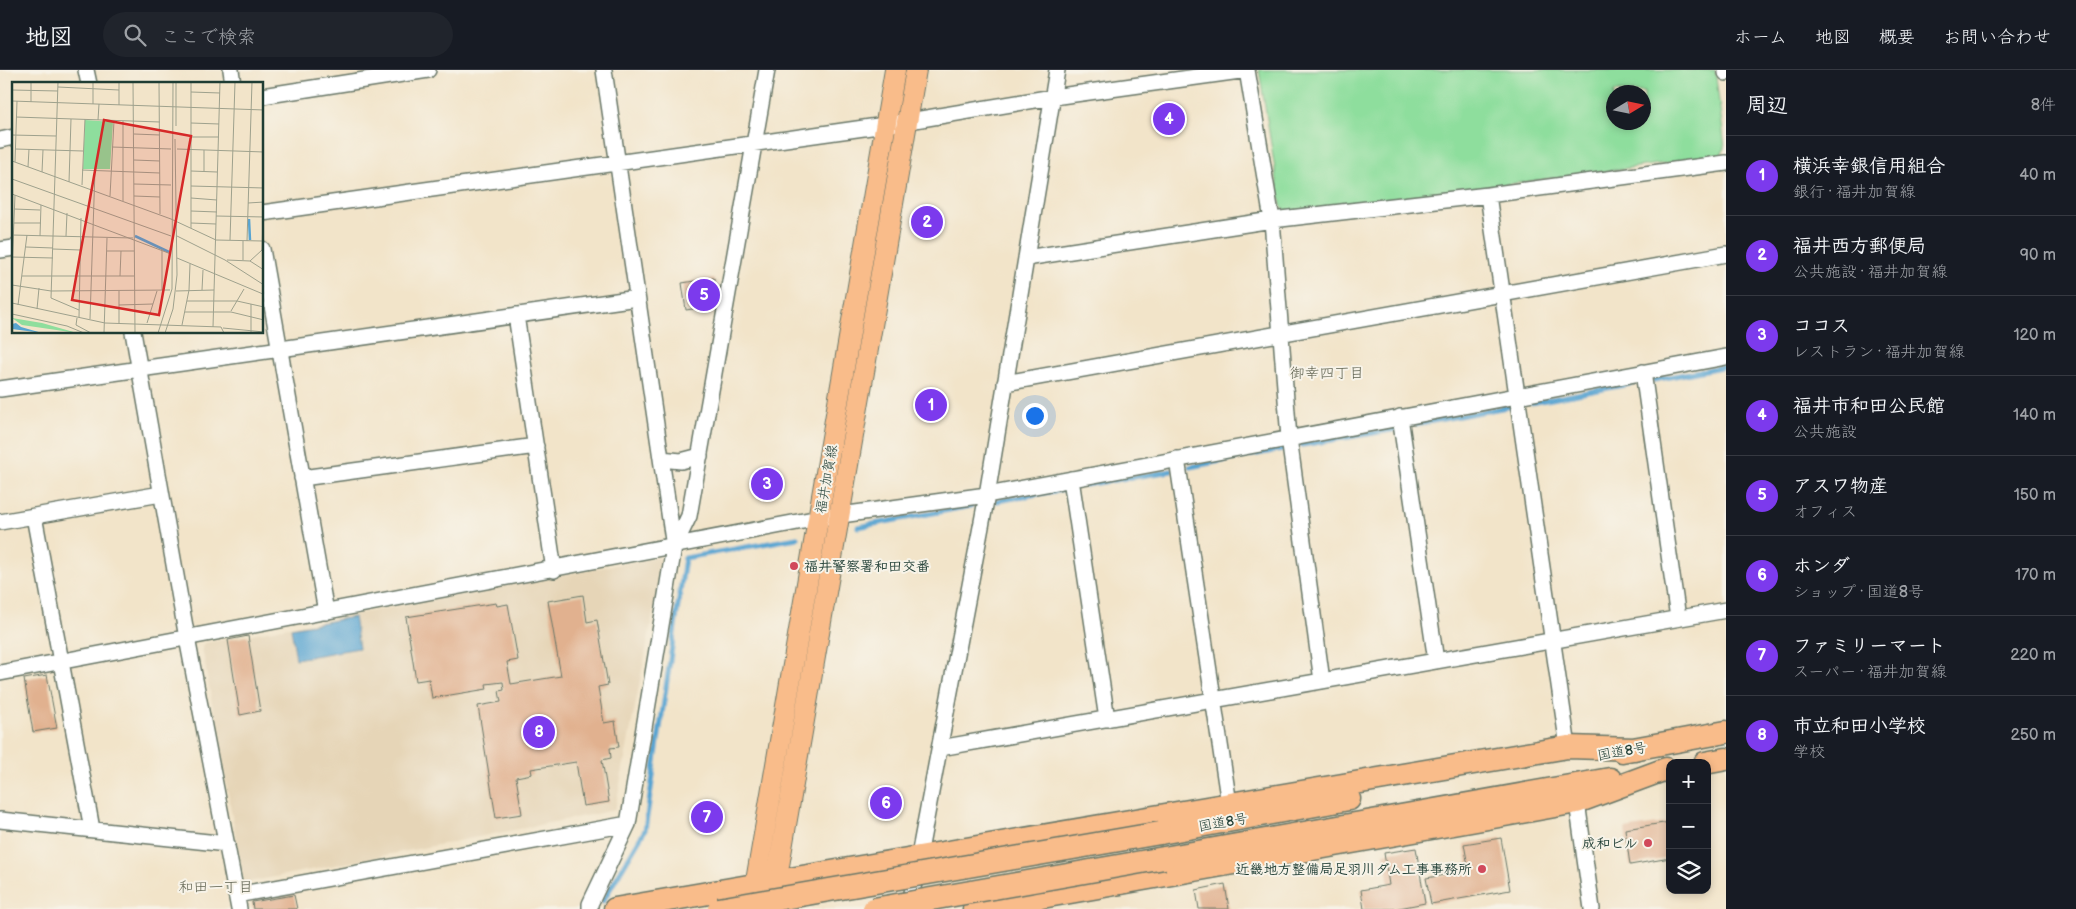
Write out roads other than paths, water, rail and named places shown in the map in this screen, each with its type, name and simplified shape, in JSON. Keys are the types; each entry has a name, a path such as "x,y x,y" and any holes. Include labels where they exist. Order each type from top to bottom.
{"highway":[{"name":"国道8号","path":"719,909 1726,732"},
{"path":"615,909 766,885 920,856 1568,747 1635,749"},
{"path":"1711,762 1726,759"},
{"name":"国道8号","path":"874,909 1666,769"},
{"path":"974,909 1576,802 1666,770"},
{"path":"750,909 766,885"},
{"path":"766,885 772,909"}],"main road":[{"name":"福井加賀線","path":"766,885 829,517 885,125 895,70"},
{"name":"福井加賀線","path":"829,517 908,122 916,70"}],"street":[{"path":"264,95 333,78 428,70"},
{"path":"604,70 674,547"},
{"path":"590,909 590,904 628,824 674,547 689,516 767,70"},
{"path":"909,909 987,494 1057,70"},
{"path":"264,213 908,122 1053,97 1247,70 1272,220 1289,438 1322,681"},
{"path":"1026,258 1272,220 1488,195 1726,163"},
{"path":"1488,195 1568,747"},
{"path":"1005,383 1726,254"},
{"path":"264,260 326,612"},
{"path":"0,389 637,298"},
{"path":"516,315 554,570"},
{"path":"133,334 186,638 237,902 628,824"},
{"path":"0,672 554,570 829,517 987,494 1726,357"},
{"path":"1642,372 1678,618"},
{"path":"1400,417 1436,661"},
{"path":"302,478 536,446"},
{"path":"661,459 680,461 700,456"},
{"path":"1177,459 1229,804"},
{"path":"1071,479 1107,719"},
{"path":"0,522 161,494"},
{"path":"34,516 92,830"},
{"path":"940,748 1726,610"},
{"path":"1576,802 1592,909"},
{"path":"0,820 227,844"}],"water":[{"path":"354,617 359,648 296,659 291,628"}],"waterway":[{"path":"1654,380 1726,366"},
{"path":"1531,403 1634,383"},
{"path":"1417,424 1512,406"},
{"path":"1302,445 1397,429"},
{"path":"1190,467 1283,449"},
{"path":"1085,485 1171,471"},
{"path":"997,501 1066,489"},
{"path":"858,527 971,506"},
{"path":"603,901 645,830 685,558 797,538"}],"place":[{"name":"福井市和田公民館","path":"1169,119"},
{"name":"福井西方郵便局","path":"927,222"},
{"name":"アスワ物産","path":"704,295"},
{"name":"横浜幸銀信用組合","path":"931,405"},
{"name":"ココス","path":"767,484"},
{"name":"福井警察署和田交番","path":"794,566"},
{"name":"市立和田小学校","path":"539,732"},
{"name":"ホンダ","path":"886,803"},
{"name":"ファミリーマート","path":"707,817"},
{"name":"成和ビル","path":"1648,843"},
{"name":"近畿地方整備局足羽川ダム工事事務所","path":"1482,869"}],"district":[{"name":"御幸四丁目","path":"1327,373"},
{"name":"和田一丁目","path":"216,887"}]}
